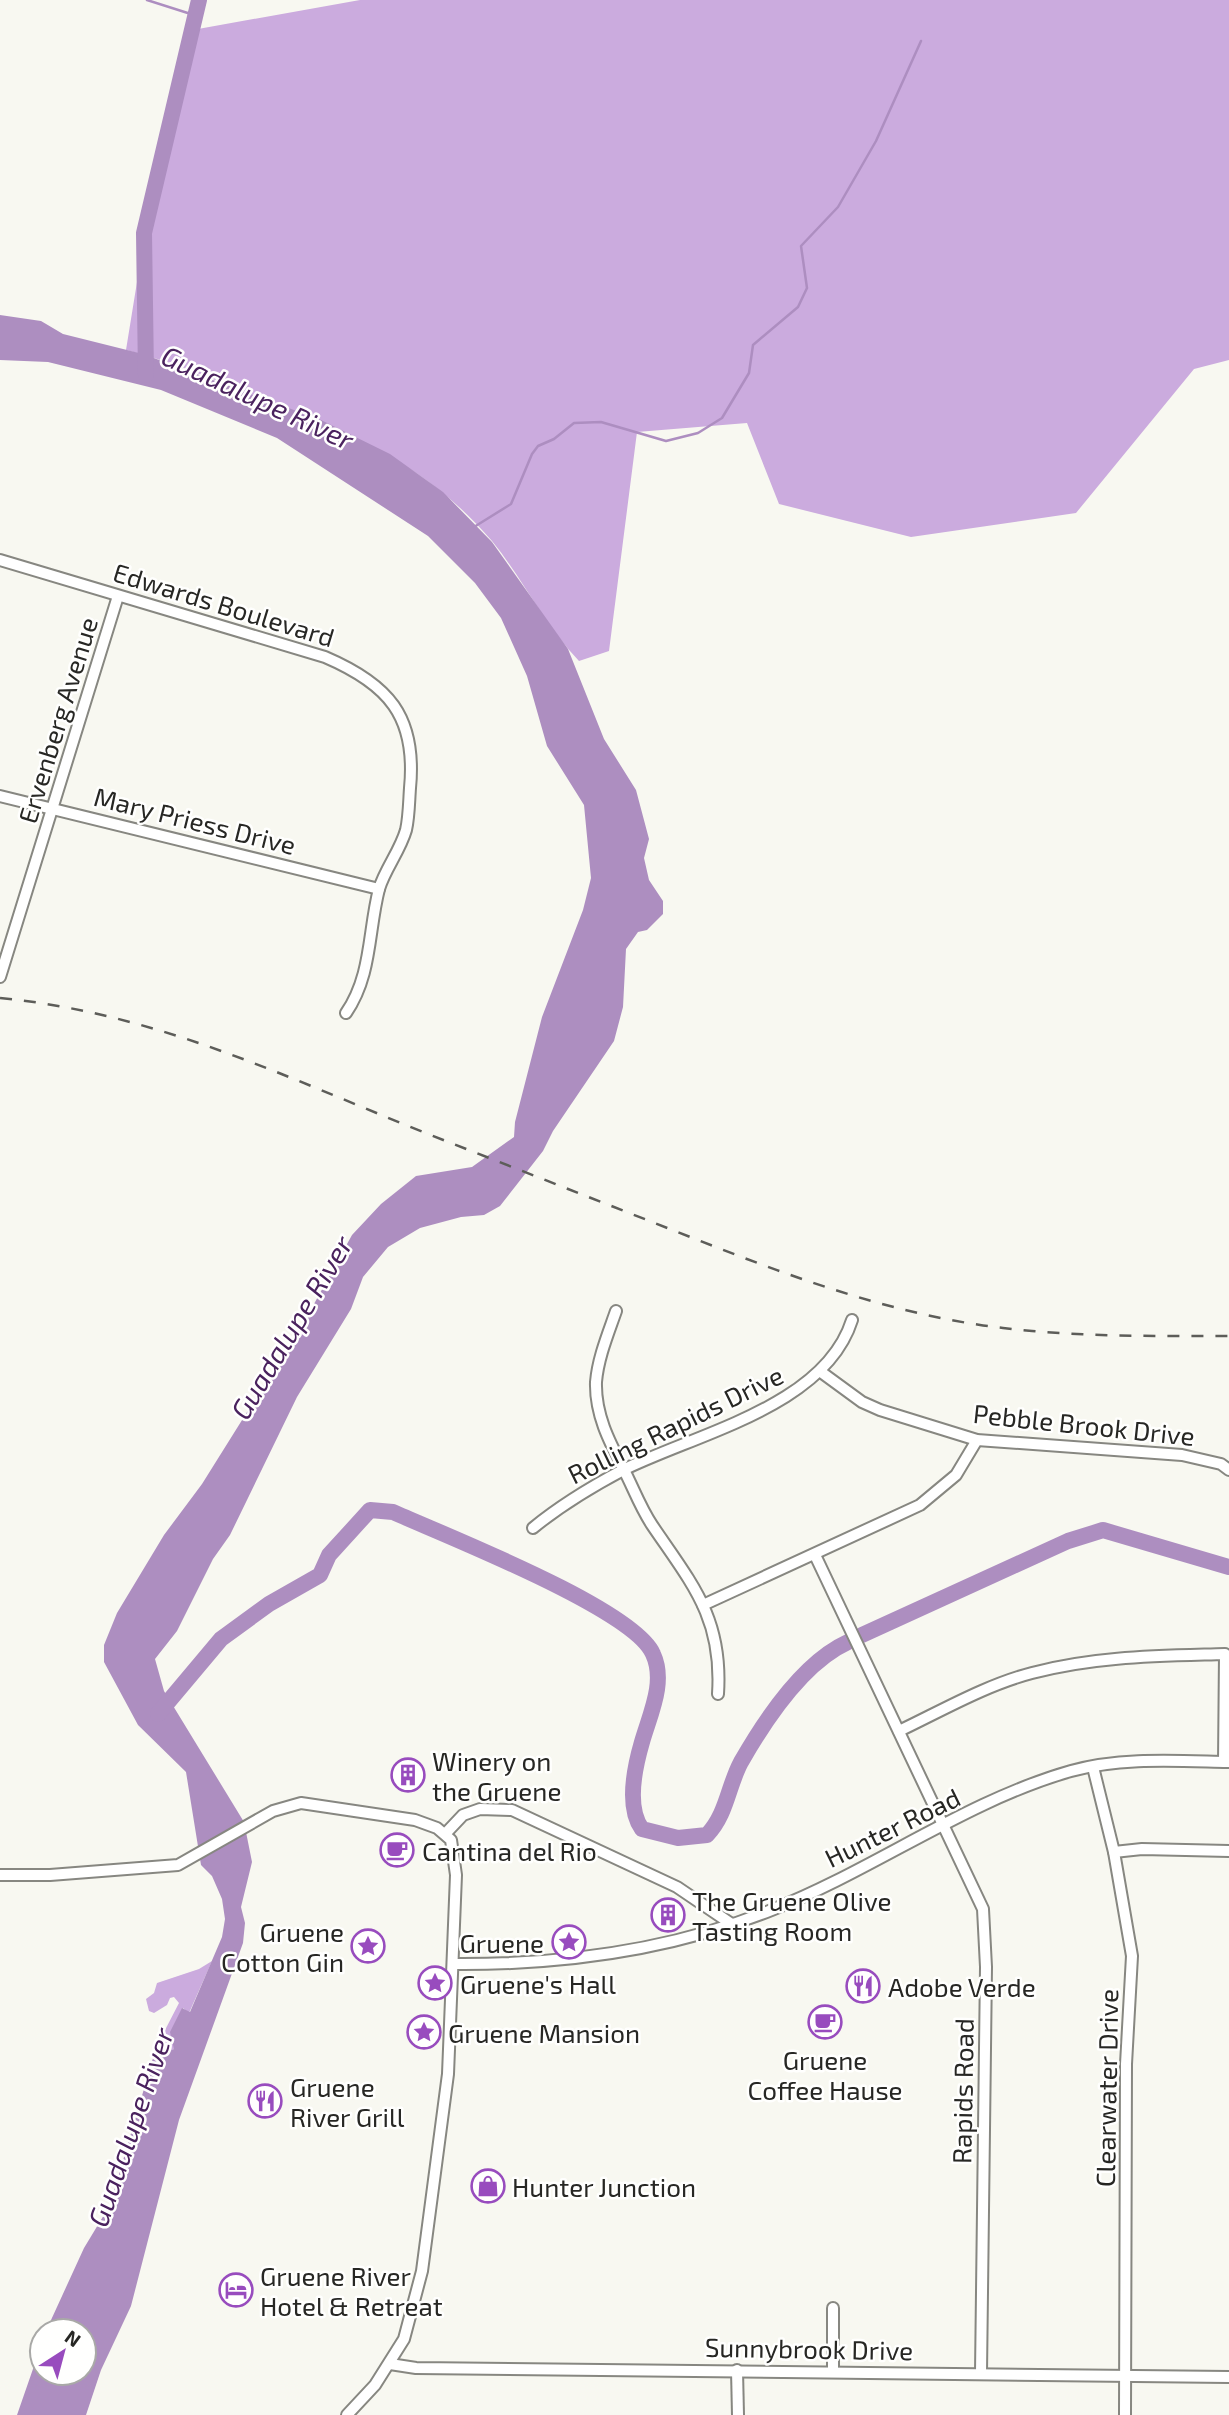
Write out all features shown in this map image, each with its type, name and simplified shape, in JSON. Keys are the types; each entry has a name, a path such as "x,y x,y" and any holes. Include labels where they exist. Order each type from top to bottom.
{"street":[{"name":"Edwards Boulevard","path":"0,560 325,657 370,681 393,702 407,730 412,769 405,831 379,889 362,985 346,1013"},
{"name":"Ervenberg Avenue","path":"0,977 118,596"},
{"name":"Mary Priess Drive","path":"0,796 379,889"},
{"path":"616,1311 598,1368 596,1385 601,1421 641,1507 685,1570 703,1605 719,1653 718,1694"},
{"name":"Rolling Rapids Drive","path":"533,1528 568,1501 624,1470 789,1396 821,1372 845,1341 852,1320"},
{"name":"Pebble Brook Drive","path":"821,1372 862,1402 880,1410 977,1440 1182,1455 1221,1464 1229,1470"},
{"path":"703,1605 815,1555 934,1496 956,1475 977,1440"},
{"name":"Rapids Road","path":"815,1555 983,1909 986,1947 981,2373"},
{"path":"900,1731 988,1688 1043,1670 1125,1657 1225,1654 1227,1762"},
{"name":"Hunter Road","path":"453,1964 536,1963 607,1956 733,1925 776,1909 943,1826 1042,1781 1093,1767 1155,1761 1227,1762"},
{"name":"Clearwater Drive","path":"1093,1767 1114,1852 1132,1956 1126,2064 1125,2415"},
{"path":"0,1875 164,1868 178,1865 273,1811 301,1803 415,1820 446,1833 451,1840 456,1866 448,2074 429,2228 413,2313 390,2364 347,2415"},
{"path":"446,1833 463,1815 481,1809 512,1810 677,1887 733,1925"},
{"path":"1114,1852 1142,1849 1229,1851"},
{"path":"833,2308 833,2371"},
{"name":"Sunnybrook Drive","path":"390,2364 416,2368 1229,2377"},
{"path":"737,2370 738,2415"}],"shaded area":[{"path":"360,0 1229,0 1229,360 1194,369 1076,513 911,537 779,504 747,423 637,432 609,651 579,661 555,633 492,541 440,490 412,470 322,423 159,359 126,350 143,245 198,29"},
{"path":"212,1961 189,2013 183,2008 174,2049 162,2055 164,2032 179,2003 174,1997 170,1998 167,2005 154,2013 149,2011 146,1999 154,1993 157,1983 199,1969"}],"water":[{"name":"Guadalupe River","path":"0,315 41,321 63,334 143,354 321,420 390,454 443,492 492,542 568,649 604,739 636,790 649,839 644,858 649,880 663,901 663,914 647,930 638,932 626,949 623,1007 614,1041 553,1131 543,1151 500,1206 484,1215 461,1217 420,1228 388,1247 363,1277 351,1309 297,1397 230,1535 213,1559 177,1631 155,1659 164,1691 244,1822 252,1862 241,1907 245,1923 243,1943 179,2120 131,2306 98,2379 98,2317 52,2317 84,2248 110,2205 153,2058 174,2049 170,2032 182,2008 190,2012 222,1937 225,1919 222,1899 212,1876 201,1865 186,1772 138,1725 104,1662 104,1645 117,1613 164,1535 202,1484 309,1313 352,1235 381,1204 416,1176 472,1167 514,1137 515,1122 542,1017 583,910 591,878 584,805 547,746 527,676 501,618 475,583 428,536 277,438 161,390 48,362 0,360"},
{"path":"28,2383 28,2387 95,2387 86,2415 17,2415"}],"waterway":[{"path":"147,0 194,15"},
{"name":"Guadalupe River","path":"146,375 144,233 199,0"},
{"path":"474,527 511,504 538,446 554,439 574,423 601,422 666,441 698,433 722,418 749,373 753,345 798,307 807,288 801,246 838,207 876,141 921,41"},
{"path":"158,1714 221,1639 269,1604 320,1575 329,1555 370,1510 393,1512 493,1555 576,1595 612,1616 638,1636 653,1654 658,1676 633,1786 634,1810 642,1829 678,1838 707,1835 719,1818 741,1762 774,1711 816,1663 848,1642"},
{"path":"862,1635 1068,1541 1103,1530 1229,1567"}],"railway":[{"path":"0,998 112,1017 216,1049 715,1247 878,1303 961,1322 1031,1331 1229,1336"}],"place":[{"name":"Winery on the Gruene","path":"408,1775"},
{"name":"Cantina del Rio","path":"397,1850"},
{"name":"The Gruene Olive Tasting Room","path":"668,1915"},
{"name":"Gruene","path":"569,1942"},
{"name":"Gruene Cotton Gin","path":"368,1946"},
{"name":"Gruene's Hall","path":"435,1983"},
{"name":"Adobe Verde","path":"863,1986"},
{"name":"Gruene Coffee Hause","path":"825,2022"},
{"name":"Gruene Mansion","path":"424,2032"},
{"name":"Gruene River Grill","path":"265,2101"},
{"name":"Hunter Junction","path":"488,2186"},
{"name":"Gruene River Hotel & Retreat","path":"236,2290"}]}
